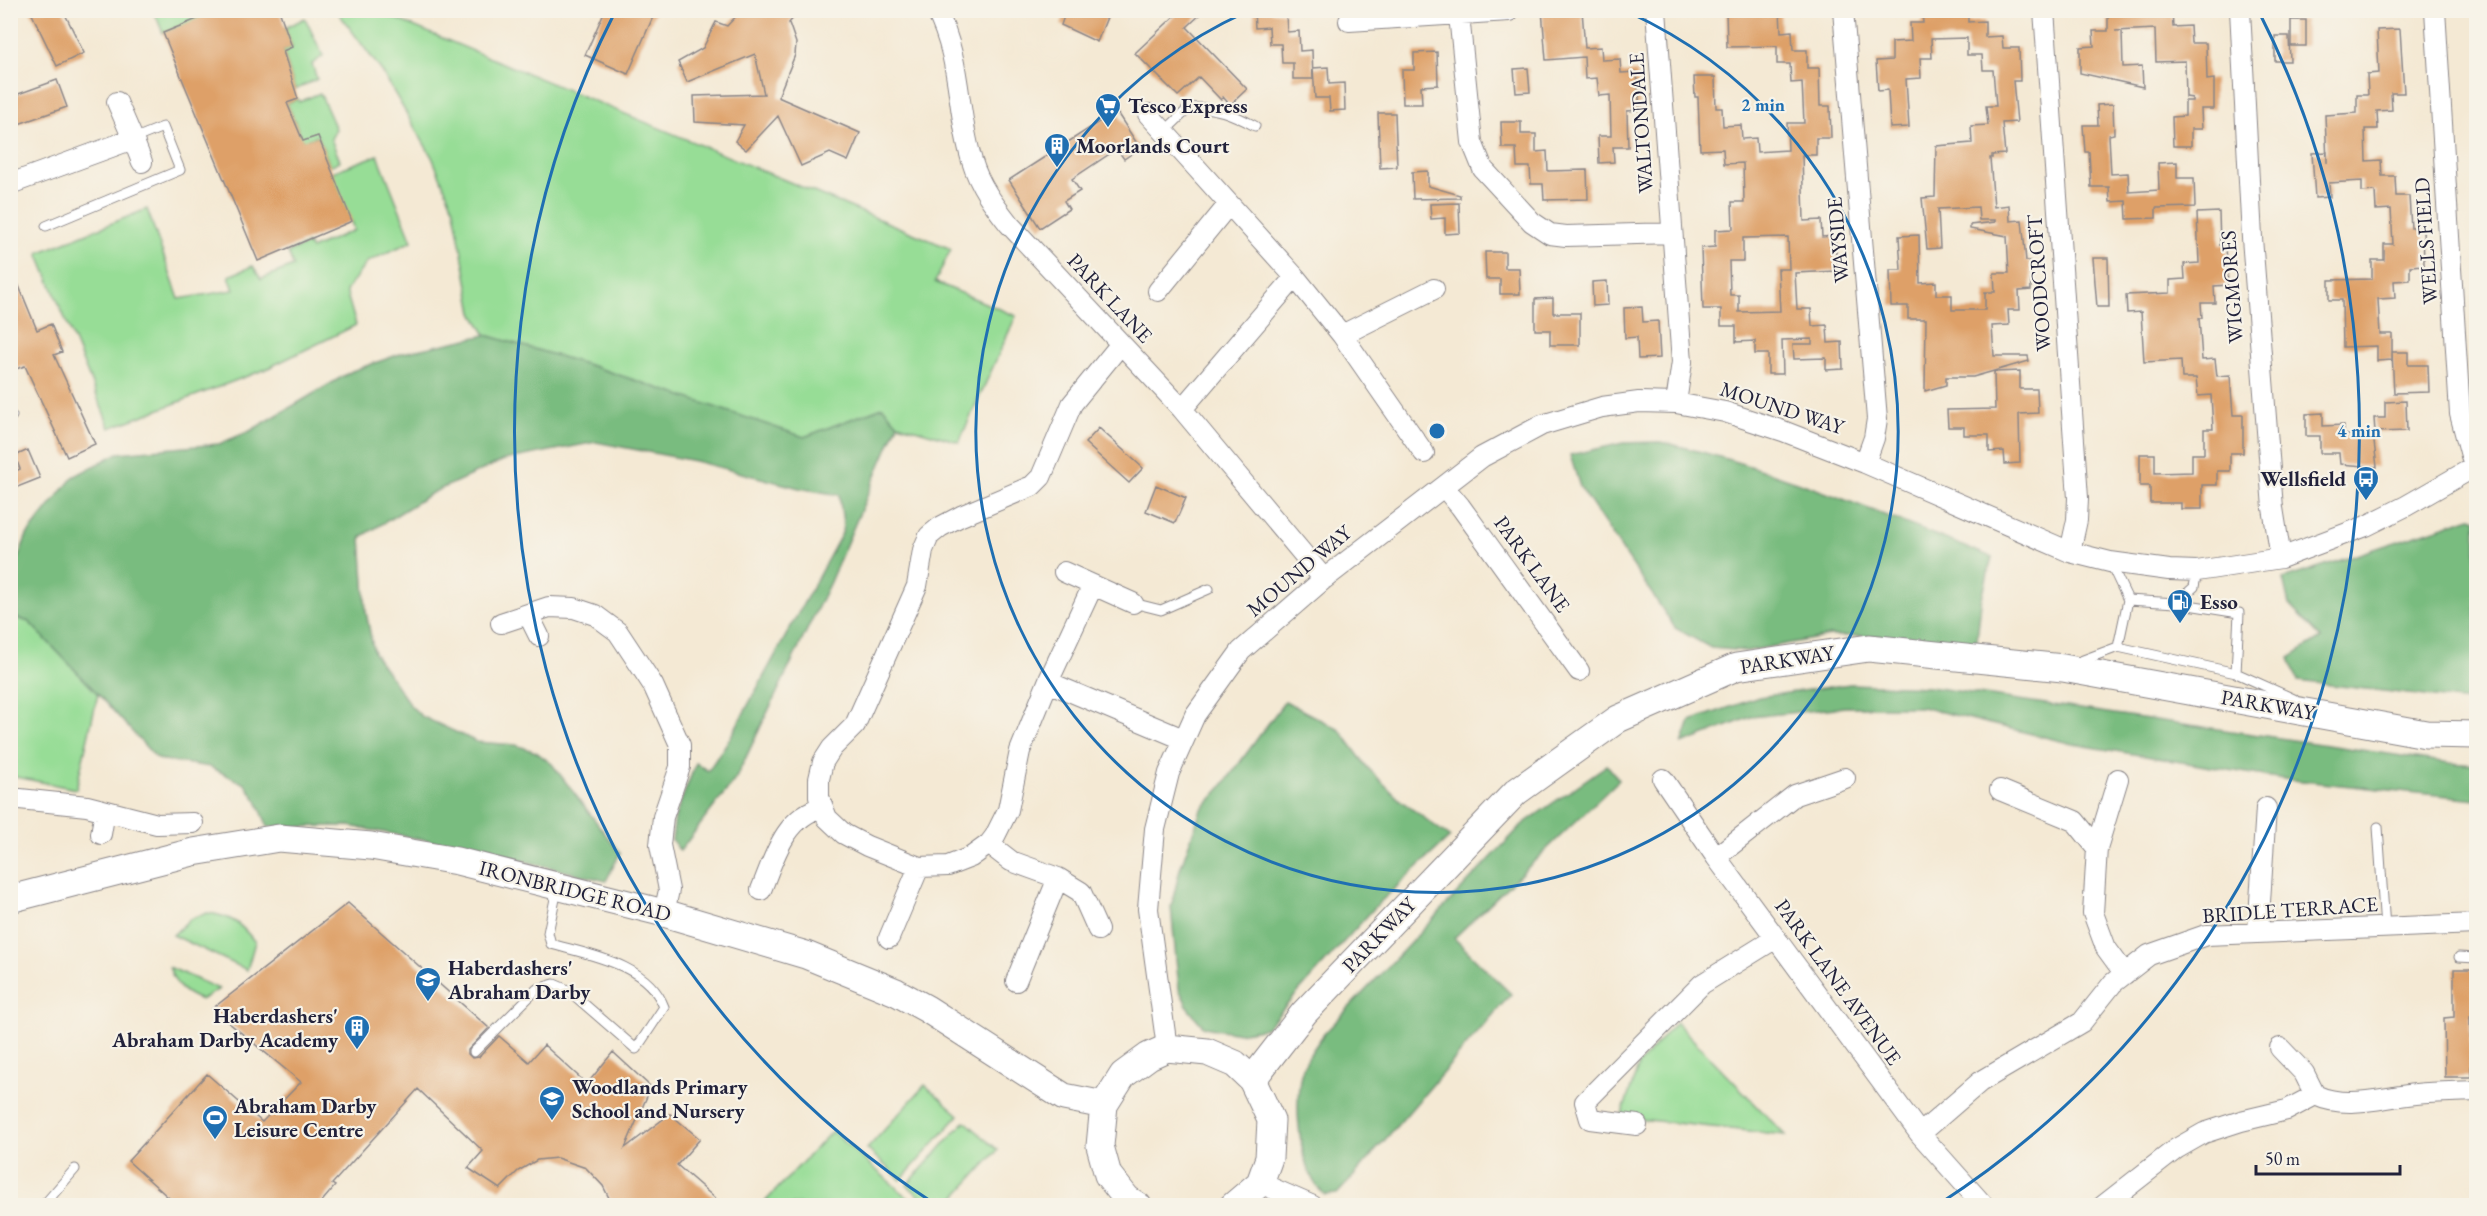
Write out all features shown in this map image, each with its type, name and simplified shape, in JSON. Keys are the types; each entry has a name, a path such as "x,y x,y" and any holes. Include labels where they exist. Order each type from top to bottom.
{"main road":[{"name":"PARKWAY","path":"1252,1080 1304,1013 1516,792 1618,719 1736,667 1869,648 2063,668 2426,734 2476,735"},
{"name":"IRONBRIDGE ROAD","path":"10,899 193,852 279,838 382,848 457,861 664,913 806,955 896,992 927,1009 1064,1097 1104,1105"},
{"path":"1138,1206 1113,1193 1100,1146 1104,1105 1123,1075 1149,1056 1167,1048 1207,1052 1235,1064 1252,1080 1270,1120 1269,1158 1260,1183 1233,1206"}],"street":[{"name":"PARK LANE","path":"936,10 949,37 964,81 959,97 972,163 986,193 1009,224 1102,321 1120,345 1182,408 1324,579"},
{"name":"WALTONDALE","path":"1656,10 1682,362 1676,403"},
{"name":"WAYSIDE","path":"1843,10 1877,419 1874,438 1865,463"},
{"name":"WOODCROFT","path":"2044,10 2078,498 2078,520 2070,552"},
{"name":"WIGMORES","path":"2240,10 2253,250 2272,508 2281,558"},
{"name":"WELLS FIELD","path":"2435,10 2460,414 2475,466"},
{"path":"1349,21 1509,11"},
{"path":"1459,15 1472,142 1483,169 1532,222 1550,234 1566,236 1672,233"},
{"path":"117,102 142,162"},
{"path":"1148,114 1295,277 1342,335 1424,453"},
{"path":"10,184 133,139"},
{"path":"1158,291 1229,204"},
{"path":"1182,408 1295,277"},
{"path":"1342,335 1434,289"},
{"path":"1093,585 1048,682 1020,751 1008,810 989,844 971,857 948,866 919,867 844,834 827,818 819,797 819,779 823,762 832,748 855,725 917,586 923,550 929,536 940,526 1032,486 1041,477 1072,404 1120,345"},
{"name":"MOUND WAY","path":"1167,1048 1148,909 1155,829 1168,773 1196,715 1241,651 1324,579 1482,457 1560,418 1616,404 1658,401 1725,411 1865,463 2070,552 2110,562 2157,569 2197,571 2281,558 2366,526 2475,466"},
{"name":"PARK LANE","path":"1444,487 1579,671"},
{"path":"1064,572 1132,603"},
{"path":"501,623 549,607 574,608 595,615 618,632 653,685 680,745 680,767 663,817 660,845 669,890 664,913"},
{"path":"528,614 538,636"},
{"path":"1048,682 1183,739"},
{"name":"PARK LANE AVENUE","path":"1663,778 1716,857 1920,1134 1984,1206"},
{"path":"1716,857 1795,795 1845,778"},
{"path":"2118,779 2097,848 2093,914 2106,948 2125,974"},
{"path":"2000,790 2075,821 2097,848"},
{"path":"10,798 87,806 157,824 194,823"},
{"path":"761,890 783,836 811,810 823,807"},
{"path":"2258,933 2266,808"},
{"path":"100,834 105,811"},
{"path":"989,844 1011,861 1058,878 1082,892 1098,930"},
{"path":"889,938 919,867"},
{"path":"1016,981 1058,878"},
{"name":"BRIDLE TERRACE","path":"1920,1134 1980,1082 2082,1022 2113,983 2149,956 2206,935 2476,924"},
{"path":"1636,1125 1590,1119 1585,1102 1702,984 1776,938"},
{"path":"2280,1048 2304,1072 2315,1095 2330,1102 2354,1102 2414,1094 2476,1091"},
{"path":"2103,1206 2176,1149 2204,1133 2287,1110 2315,1095"},
{"path":"1260,1183 1313,1206"}],"lane":[{"path":"1164,132 1189,108 1206,107 1231,113 1255,126"},
{"path":"46,226 180,170 164,127 133,139"},
{"path":"2110,562 2128,600 2118,647"},
{"path":"2176,603 2194,587 2197,571"},
{"path":"1132,603 1161,610 1209,589"},
{"path":"2128,600 2176,603 2239,613 2236,673"},
{"path":"2063,668 2118,647 2236,673 2335,718"},
{"path":"2378,827 2385,928"},
{"path":"474,1052 537,989 554,984 568,990 636,1049 664,1006 659,994 624,965 551,944 548,933 557,887"},
{"path":"2459,957 2476,958"},
{"path":"43,1206 75,1169"}],"green space":[{"path":"154,11 219,11 163,33"},
{"path":"337,11 377,11 951,249 935,282 1016,316 959,442 898,424 883,407 804,437 592,366 486,335 473,313 454,210 432,157 381,70"},
{"path":"305,18 323,56 312,64 317,79 295,90 283,51 292,47 285,28"},
{"path":"320,93 336,129 331,139 340,161 330,166 318,136 303,141 287,103 298,99 299,102"},
{"path":"378,155 412,241 367,262 346,291 356,325 266,369 110,428 38,253 147,209 179,299 234,290 229,276 253,266 261,279 293,266 288,252 308,244 311,249 354,230 332,172"},
{"path":"486,335 592,366 804,437 883,407 898,424 830,582 736,778 680,851 672,840 675,817 696,763 708,771 730,738 842,533 839,495 799,488 695,461 596,442 504,460 432,493 361,537 366,612 374,653 410,705 421,716 477,742 516,745 536,752 552,764 620,853 606,881 470,848 349,826 268,827 257,801 245,784 210,767 157,759 29,622 11,616 10,579 27,535 73,477 118,453 219,444 250,431 352,371 403,353"},
{"path":"1661,442 1703,452 1787,479 1992,557 1981,602 1976,650 1878,636 1830,636 1747,651 1711,648 1675,628 1580,487 1570,455 1623,443"},
{"path":"2471,517 2476,519 2476,702 2298,681 2289,658 2321,638 2289,605 2283,579"},
{"path":"10,616 29,622 98,694 76,789 11,776"},
{"path":"1850,684 1930,687 2476,765 2476,799 2283,779 2073,744 1921,707 1845,707 1751,717 1682,744 1690,721 1759,697"},
{"path":"1285,701 1340,730 1367,767 1400,800 1450,837 1377,905 1266,1028 1239,1033 1204,1027 1190,1011 1179,989 1171,907 1180,869 1201,810 1221,788"},
{"path":"1607,765 1619,780 1454,938 1511,994 1351,1179 1337,1194 1325,1195 1309,1172 1304,1157 1299,1124 1300,1079 1313,1050 1324,1034 1523,824"},
{"path":"207,913 235,921 255,942 247,970 173,935 190,919"},
{"path":"169,967 219,989 201,1000 194,997 180,988"},
{"path":"1676,1022 1785,1135 1621,1117 1639,1064"},
{"path":"925,1085 959,1115 901,1180 867,1149"},
{"path":"965,1121 998,1150 948,1205 930,1205 907,1185"},
{"path":"832,1131 916,1205 762,1205"}],"building":[{"path":"30,10 63,10 84,53 57,66"},
{"path":"219,10 279,10 292,47 283,51 298,99 287,103 303,141 318,136 352,221 258,261 163,33"},
{"path":"605,10 656,10 628,74 585,55"},
{"path":"742,10 800,10 789,23 796,43 795,55 778,97 860,133 848,161 830,153 801,166 778,116 746,150 735,141 744,125 695,122 694,96 764,94 755,54 687,82 678,62 703,48 716,22 727,26"},
{"path":"1066,10 1110,10 1097,42 1061,25"},
{"path":"1181,10 1205,10 1187,27 1247,89 1230,105 1223,97 1221,100 1199,77 1178,96 1135,53"},
{"path":"1254,10 1286,13 1287,32 1299,31 1300,51 1312,50 1313,79 1293,79 1293,63 1282,63 1281,44 1270,44 1269,27 1255,28"},
{"path":"1542,10 1582,10 1585,48 1601,47 1602,60 1620,59 1621,73 1637,72 1640,110 1627,111 1628,147 1613,147 1614,162 1599,163 1598,136 1611,136 1610,95 1599,96 1597,78 1585,79 1584,57 1546,60"},
{"path":"1726,10 1780,10 1781,32 1792,31 1793,50 1807,50 1807,68 1819,68 1820,106 1830,106 1831,138 1816,138 1816,155 1802,155 1804,221 1821,220 1822,237 1835,236 1837,271 1795,273 1797,309 1811,309 1812,326 1827,325 1828,343 1842,342 1843,369 1826,370 1826,358 1794,359 1793,344 1812,344 1812,339 1782,340 1783,374 1768,374 1768,354 1755,354 1755,341 1736,342 1736,326 1721,326 1721,309 1703,309 1701,248 1715,247 1715,230 1733,229 1732,202 1744,202 1743,163 1724,164 1723,149 1700,150 1698,97 1695,97 1694,77 1715,77 1716,108 1722,108 1723,126 1741,125 1742,139 1756,138 1757,152 1788,150 1787,123 1804,123 1802,82 1791,83 1790,64 1777,64 1777,46 1727,47","holes":["1788,237 1789,269 1778,269 1780,311 1739,312 1739,295 1730,295 1729,261 1743,261 1743,238"]},
{"path":"1922,10 1968,10 1968,22 1985,21 1985,37 2002,36 2003,48 2019,48 2020,81 2013,81 2017,122 2002,123 2005,154 1992,155 1990,158 1994,207 2009,205 2010,221 2022,220 2026,261 2030,261 2031,290 2019,291 2020,310 2008,310 2009,325 1992,326 1994,356 2028,356 2029,361 1973,377 1946,377 1946,385 1925,391 1926,319 1908,319 1908,306 1891,306 1890,270 1901,270 1899,236 1919,235 1920,283 1936,282 1936,295 1952,295 1952,310 1985,310 1985,292 1995,292 1994,273 2009,273 2007,236 1970,229 1970,225 1995,222 1995,220 1979,220 1978,207 1938,209 1940,248 1927,249 1922,198 1935,197 1936,146 1972,143 1971,126 1988,125 1986,106 1996,106 1993,70 1983,70 1982,55 1967,55 1967,38 1931,39 1932,58 1920,58 1921,78 1906,79 1909,127 1890,128 1888,90 1878,91 1876,61 1892,60 1892,42 1911,41 1910,23 1923,23"},
{"path":"2127,10 2172,10 2173,27 2190,26 2191,43 2206,43 2207,80 2214,79 2214,109 2201,109 2202,129 2191,129 2191,146 2173,146 2172,117 2185,116 2185,101 2192,101 2192,98 2186,97 2185,61 2156,62 2155,29 2115,31 2122,31 2123,67 2142,66 2143,87 2080,73 2080,47 2094,46 2093,31 2108,31 2108,15 2127,15"},
{"path":"2291,20 2306,20 2306,46 2291,46"},
{"path":"2400,29 2404,93 2391,93 2392,110 2377,111 2378,129 2365,129 2366,161 2381,160 2382,176 2395,176 2396,196 2409,196 2411,228 2423,228 2424,265 2410,266 2410,280 2394,281 2395,298 2378,299 2380,334 2392,334 2392,360 2377,361 2377,346 2343,347 2342,300 2329,300 2329,280 2372,279 2372,260 2384,260 2384,244 2393,244 2391,209 2376,210 2375,191 2362,192 2362,181 2329,183 2330,197 2315,198 2312,153 2327,152 2325,115 2357,113 2357,95 2368,95 2367,74 2379,73 2377,30"},
{"path":"2275,36 2289,36 2290,61 2275,61"},
{"path":"1437,52 1438,85 1421,86 1422,104 1403,104 1402,70 1414,70 1414,53"},
{"path":"1328,67 1329,84 1344,83 1345,110 1330,111 1329,98 1315,98 1313,68"},
{"path":"1528,68 1530,92 1516,93 1514,69"},
{"path":"57,80 67,107 10,127 10,97"},
{"path":"2113,104 2114,134 2109,135 2111,174 2128,173 2129,192 2159,190 2158,163 2177,162 2177,178 2194,178 2195,207 2156,208 2156,218 2127,219 2126,201 2110,202 2109,187 2091,187 2089,152 2085,152 2083,125 2098,125 2097,105"},
{"name":"Moorlands Court","path":"1116,111 1140,148 1124,159 1117,149 1072,179 1080,191 1064,201 1069,209 1040,228 1009,180"},
{"path":"1378,113 1395,113 1397,167 1380,168"},
{"path":"1501,122 1521,122 1521,134 1536,134 1536,152 1547,151 1548,171 1587,170 1588,199 1544,200 1543,184 1531,184 1530,167 1517,167 1516,148 1502,148"},
{"path":"1428,171 1428,186 1460,195 1460,198 1413,199 1412,172"},
{"path":"1459,203 1460,233 1445,234 1445,218 1431,219 1430,204"},
{"path":"2219,212 2220,245 2226,244 2228,285 2214,286 2215,303 2201,303 2202,318 2199,318 2202,360 2215,359 2217,376 2230,375 2233,415 2243,415 2243,453 2230,453 2230,471 2217,471 2217,485 2202,485 2202,509 2181,509 2181,503 2150,503 2150,486 2140,486 2140,454 2155,454 2155,473 2192,472 2192,454 2204,454 2204,429 2213,429 2211,395 2198,396 2196,378 2182,378 2181,360 2144,362 2141,312 2127,313 2126,295 2170,293 2170,280 2185,279 2184,264 2199,263 2197,213"},
{"path":"1485,252 1505,252 1505,268 1519,268 1520,294 1500,294 1500,279 1486,279"},
{"path":"2093,258 2108,258 2109,307 2097,307"},
{"path":"10,264 37,330 51,324 62,352 54,355 95,444 67,457 25,366 10,371"},
{"path":"1607,281 1608,305 1593,306 1592,282"},
{"path":"1553,298 1553,313 1580,313 1580,345 1550,345 1550,330 1535,330 1535,299"},
{"path":"1642,307 1643,322 1658,321 1660,358 1638,359 1637,337 1625,338 1624,308"},
{"path":"2392,352 2408,352 2408,365 2428,365 2429,392 2394,393"},
{"path":"2020,371 2020,389 2037,389 2038,413 2019,414 2020,463 2005,464 2004,451 1989,452 1989,435 1964,435 1964,427 1948,427 1947,410 1995,409 1994,372"},
{"path":"2406,401 2407,431 2375,432 2374,418 2385,418 2385,402"},
{"path":"2323,413 2323,426 2344,425 2344,435 2373,434 2377,467 2340,464 2339,453 2320,453 2320,436 2306,436 2306,414"},
{"path":"1099,428 1143,468 1129,483 1085,443"},
{"path":"28,450 40,478 10,490 10,473 20,469 15,456"},
{"path":"1156,485 1186,498 1175,523 1146,511"},
{"path":"348,903 489,1028 468,1050 472,1058 479,1057 499,1036 529,1062 544,1045 587,1084 613,1052 651,1087 625,1148 670,1114 700,1139 677,1165 724,1206 613,1206 603,1186 586,1168 557,1158 537,1160 518,1171 500,1189 468,1168 483,1151 418,1089 332,1184 335,1186 318,1206 178,1206 128,1161 207,1074 262,1122 301,1082 212,1009"},
{"path":"2454,969 2476,969 2476,1017 2470,1017 2471,1077 2445,1077 2444,1018 2454,1017"}],"place":[{"name":"Tesco Express","path":"1108,129"},
{"name":"Moorlands Court","path":"1057,169"},
{"name":"Wellsfield","path":"2366,502"},
{"name":"Esso","path":"2180,625"},
{"name":"Haberdashers' Abraham Darby","path":"428,1003"},
{"name":"Haberdashers' Abraham Darby Academy","path":"357,1051"},
{"name":"Woodlands Primary School and Nursery","path":"552,1122"},
{"name":"Abraham Darby Leisure Centre","path":"215,1141"}]}
